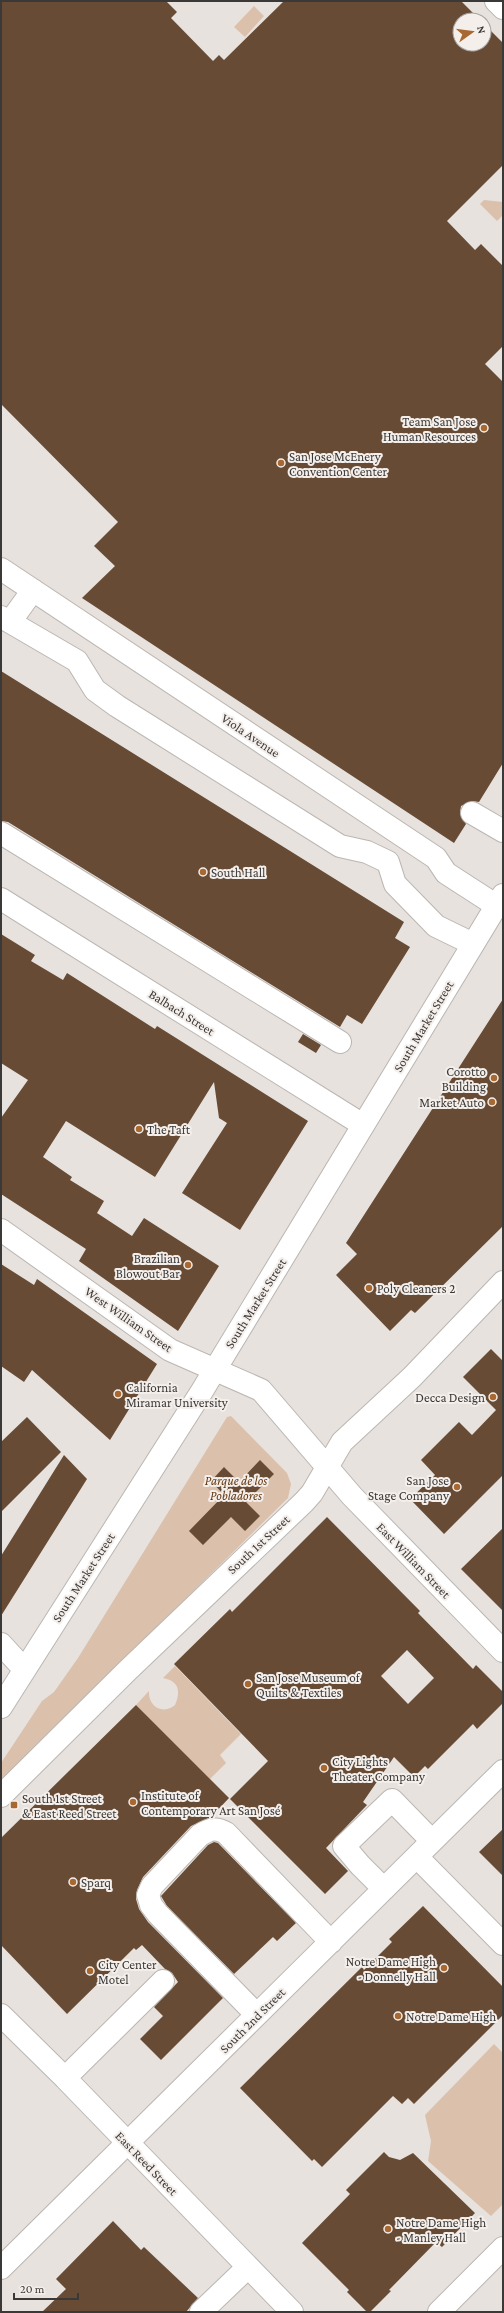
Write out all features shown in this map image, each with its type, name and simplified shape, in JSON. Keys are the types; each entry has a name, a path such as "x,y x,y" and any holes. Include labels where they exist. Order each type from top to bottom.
{"street":[{"path":"496,1 503,8"},
{"name":"Viola Avenue","path":"1,569 436,858 446,873 500,900"},
{"path":"33,590 6,619 77,661 95,690 140,721 340,846 367,852 388,862 394,884 436,926 473,944"},
{"path":"472,813 503,831"},
{"path":"1,833 340,1042"},
{"name":"Balbach Street","path":"1,899 363,1125"},
{"name":"South Market Street","path":"1,1707 202,1391 500,900"},
{"name":"West William Street","path":"1,1230 170,1350 260,1390 327,1467"},
{"name":"South 1st Street","path":"1,1796 128,1670 304,1502 312,1493 342,1442 412,1377 503,1282"},
{"name":"East William Street","path":"327,1467 352,1496 503,1651"},
{"path":"1,1644 24,1669"},
{"name":"South 2nd Street","path":"1,2268 503,1771"},
{"path":"384,1889 360,1865 344,1846 392,1800 432,1841"},
{"path":"256,2014 158,1914 151,1905 148,1895 152,1886 200,1835 209,1830 218,1828 226,1833 331,1942"},
{"path":"417,1857 503,1944"},
{"path":"65,2078 163,1981"},
{"name":"East Reed Street","path":"4,2024 65,2078 292,2312"},
{"path":"439,2312 503,2248"},
{"path":"201,2312 248,2268"}],"green space":[{"path":"254,6 264,16 245,37 234,27"},
{"path":"484,200 503,202 503,215 497,221 480,204"},
{"name":"Parque de los Pobladores","path":"231,1416 287,1473 291,1484 288,1498 1,1781 1,1763 42,1701 54,1692 78,1658 227,1417"},
{"path":"175,1666 241,1734 220,1755 226,1763 210,1779 136,1705 149,1691 149,1697 157,1708 166,1709 175,1705 178,1695 177,1687 168,1679 163,1678"},
{"path":"494,2044 503,2053 503,2204 491,2216 428,2161 431,2141 425,2115"}],"building":[{"name":"San Jose McEnery Convention Center","path":"1,1 166,1 177,12 171,18 213,61 219,55 224,60 284,1 461,1 472,12 452,12 452,52 492,52 492,32 503,43 503,165 447,221 475,250 481,244 503,266 503,346 485,364 503,382 503,763 479,802 472,801 461,806 460,813 466,824 454,843 82,598 115,566 94,546 118,522 1,404"},
{"name":"South Hall","path":"1,671 404,922 395,938 410,947 362,1024 347,1015 340,1027 8,822 1,821"},
{"path":"1,934 35,955 31,961 63,980 67,973 155,1029 157,1026 308,1121 240,1230 182,1193 227,1123 219,1118 214,1082 155,1177 66,1121 43,1157 72,1177 70,1180 104,1201 97,1213 132,1236 144,1218 219,1266 178,1331 79,1261 86,1249 1,1194 1,1118 28,1080 1,1063"},
{"path":"503,999 503,1226 415,1313 411,1310 390,1331 336,1275 357,1254 346,1243"},
{"path":"303,1034 321,1045 316,1053 298,1042"},
{"path":"1,1264 34,1285 37,1279 157,1364 110,1440 32,1370 24,1382 1,1366"},
{"name":"San Jose Stage Company","path":"491,1349 503,1361 503,1475 444,1534 410,1499 435,1475 421,1460 459,1422 472,1435 496,1410 463,1377"},
{"path":"27,1417 61,1452 1,1512 1,1442"},
{"path":"64,1455 87,1479 1,1616 1,1556"},
{"path":"260,1460 274,1474 246,1502 260,1516 245,1531 231,1517 203,1545 189,1531 224,1495 211,1481 224,1467 239,1482"},
{"path":"327,1517 420,1611 418,1613 473,1669 476,1665 503,1692 503,1703 477,1729 473,1724 428,1769 425,1766 414,1777 394,1757 363,1802 367,1805 326,1848 348,1871 325,1894 230,1799 268,1761 174,1664 230,1609 232,1612","holes":["407,1650 434,1678 408,1704 381,1676"]},
{"path":"503,1528 503,1611 461,1569"},
{"path":"136,1705 229,1798 211,1817 191,1826 143,1877 137,1890 136,1899 139,1909 148,1922 223,1998 161,2060 140,2039 163,2016 154,2007 178,1982 172,1973 165,1969 142,1945 136,1950 134,1948 67,2014 1,1945 1,1838"},
{"path":"503,1829 503,1876 479,1852"},
{"path":"214,1842 218,1843 296,1923 277,1941 273,1937 234,1974 167,1906 161,1896 208,1845"},
{"path":"423,1906 503,1987 503,2015 414,2104 408,2098 402,2104 393,2096 322,2167 314,2159 312,2161 240,2088 362,1967 364,1970 392,1942 389,1939"},
{"name":"Notre Dame High - Manley Hall","path":"384,2152 389,2157 400,2160 413,2153 475,2213 442,2247 436,2242 389,2290 391,2291 370,2312 367,2312 347,2292 349,2290 302,2243 350,2194 346,2190"},
{"path":"113,2221 141,2250 144,2247 198,2298 186,2312 42,2312 66,2289 56,2279"}],"place":[{"name":"Team San Jose Human Resources","path":"484,428"},
{"name":"San Jose McEnery Convention Center","path":"281,463"},
{"name":"South Hall","path":"203,872"},
{"name":"Corotto Building","path":"494,1078"},
{"name":"Market Auto","path":"492,1102"},
{"name":"The Taft","path":"139,1129"},
{"name":"Brazilian Blowout Bar","path":"188,1265"},
{"name":"Poly Cleaners 2","path":"369,1288"},
{"name":"California Miramar University","path":"118,1394"},
{"name":"Decca Design","path":"493,1397"},
{"name":"San Jose Stage Company","path":"457,1487"},
{"name":"San Jose Museum of Quilts & Textiles","path":"248,1684"},
{"name":"City Lights Theater Company","path":"324,1768"},
{"name":"Institute of Contemporary Art San José","path":"133,1802"},
{"name":"South 1st Street & East Reed Street","path":"14,1805"},
{"name":"Sparq","path":"73,1882"},
{"name":"Notre Dame High - Donnelly Hall","path":"444,1968"},
{"name":"City Center Motel","path":"90,1971"},
{"name":"Notre Dame High","path":"398,2016"},
{"name":"Notre Dame High - Manley Hall","path":"388,2229"}]}
